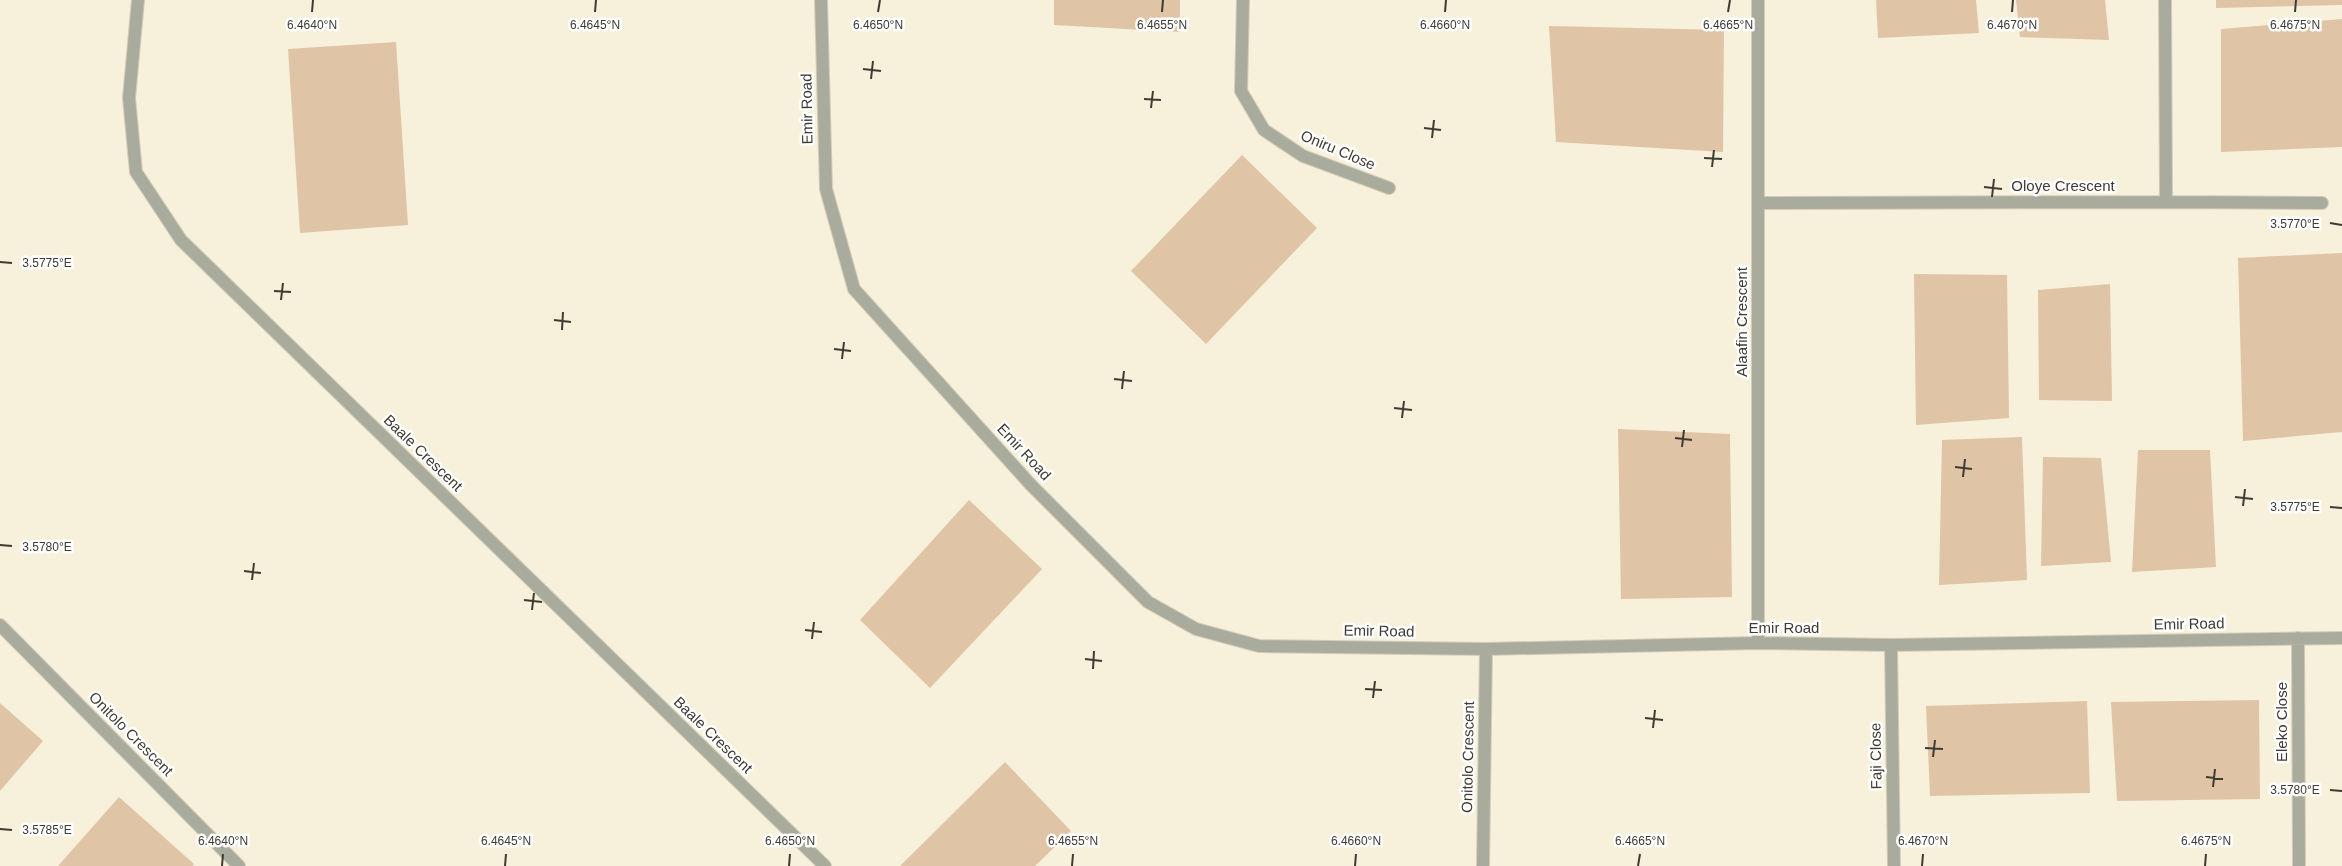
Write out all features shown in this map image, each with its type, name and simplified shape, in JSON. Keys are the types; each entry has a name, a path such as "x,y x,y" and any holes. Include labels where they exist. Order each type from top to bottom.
{"street":[{"name":"Baale Crescent","path":"138,0 129,98 136,172 181,240 825,866"},
{"name":"Emir Road","path":"821,0 826,189 854,289 1031,485 1148,602 1196,629 1259,646 1486,649 1758,643 1891,645 2342,638"},
{"name":"Oniru Close","path":"1243,0 1241,91 1264,130 1303,156 1389,188"},
{"name":"Alaafin Crescent","path":"1758,0 1758,643"},
{"path":"2165,0 2166,202"},
{"name":"Oloye Crescent","path":"1758,203 2322,203"},
{"name":"Onitolo Crescent","path":"0,625 238,866"},
{"name":"Eleko Close","path":"2298,638 2300,866"},
{"name":"Faji Close","path":"1891,645 1894,866"},
{"name":"Onitolo Crescent","path":"1483,866 1486,649"}],"building":[{"path":"1054,0 1180,0 1180,32 1054,25"},
{"path":"1876,0 1976,0 1979,33 1878,38"},
{"path":"2016,0 2105,0 2109,40 2020,37"},
{"path":"2216,0 2342,0 2342,5 2216,8"},
{"path":"2342,19 2342,147 2221,152 2221,29"},
{"path":"1549,26 1724,30 1723,152 1556,142"},
{"path":"396,42 408,225 300,233 288,49"},
{"path":"1242,155 1317,228 1206,344 1131,271"},
{"path":"2342,253 2342,432 2243,441 2238,258"},
{"path":"1914,274 2007,275 2009,418 1916,425"},
{"path":"2110,284 2112,401 2039,400 2038,290"},
{"path":"1618,429 1730,434 1732,597 1621,599"},
{"path":"2022,437 2027,580 1939,585 1942,440"},
{"path":"2138,450 2210,450 2216,567 2132,572"},
{"path":"2043,457 2101,458 2111,562 2041,566"},
{"path":"969,500 1042,569 930,688 860,620"},
{"path":"2259,700 2260,799 2117,801 2111,702"},
{"path":"2087,701 2090,793 1930,796 1926,706"},
{"path":"0,703 43,741 0,791"},
{"path":"1005,762 1071,831 1035,866 900,866"},
{"path":"119,797 194,864 192,866 58,866"}]}
